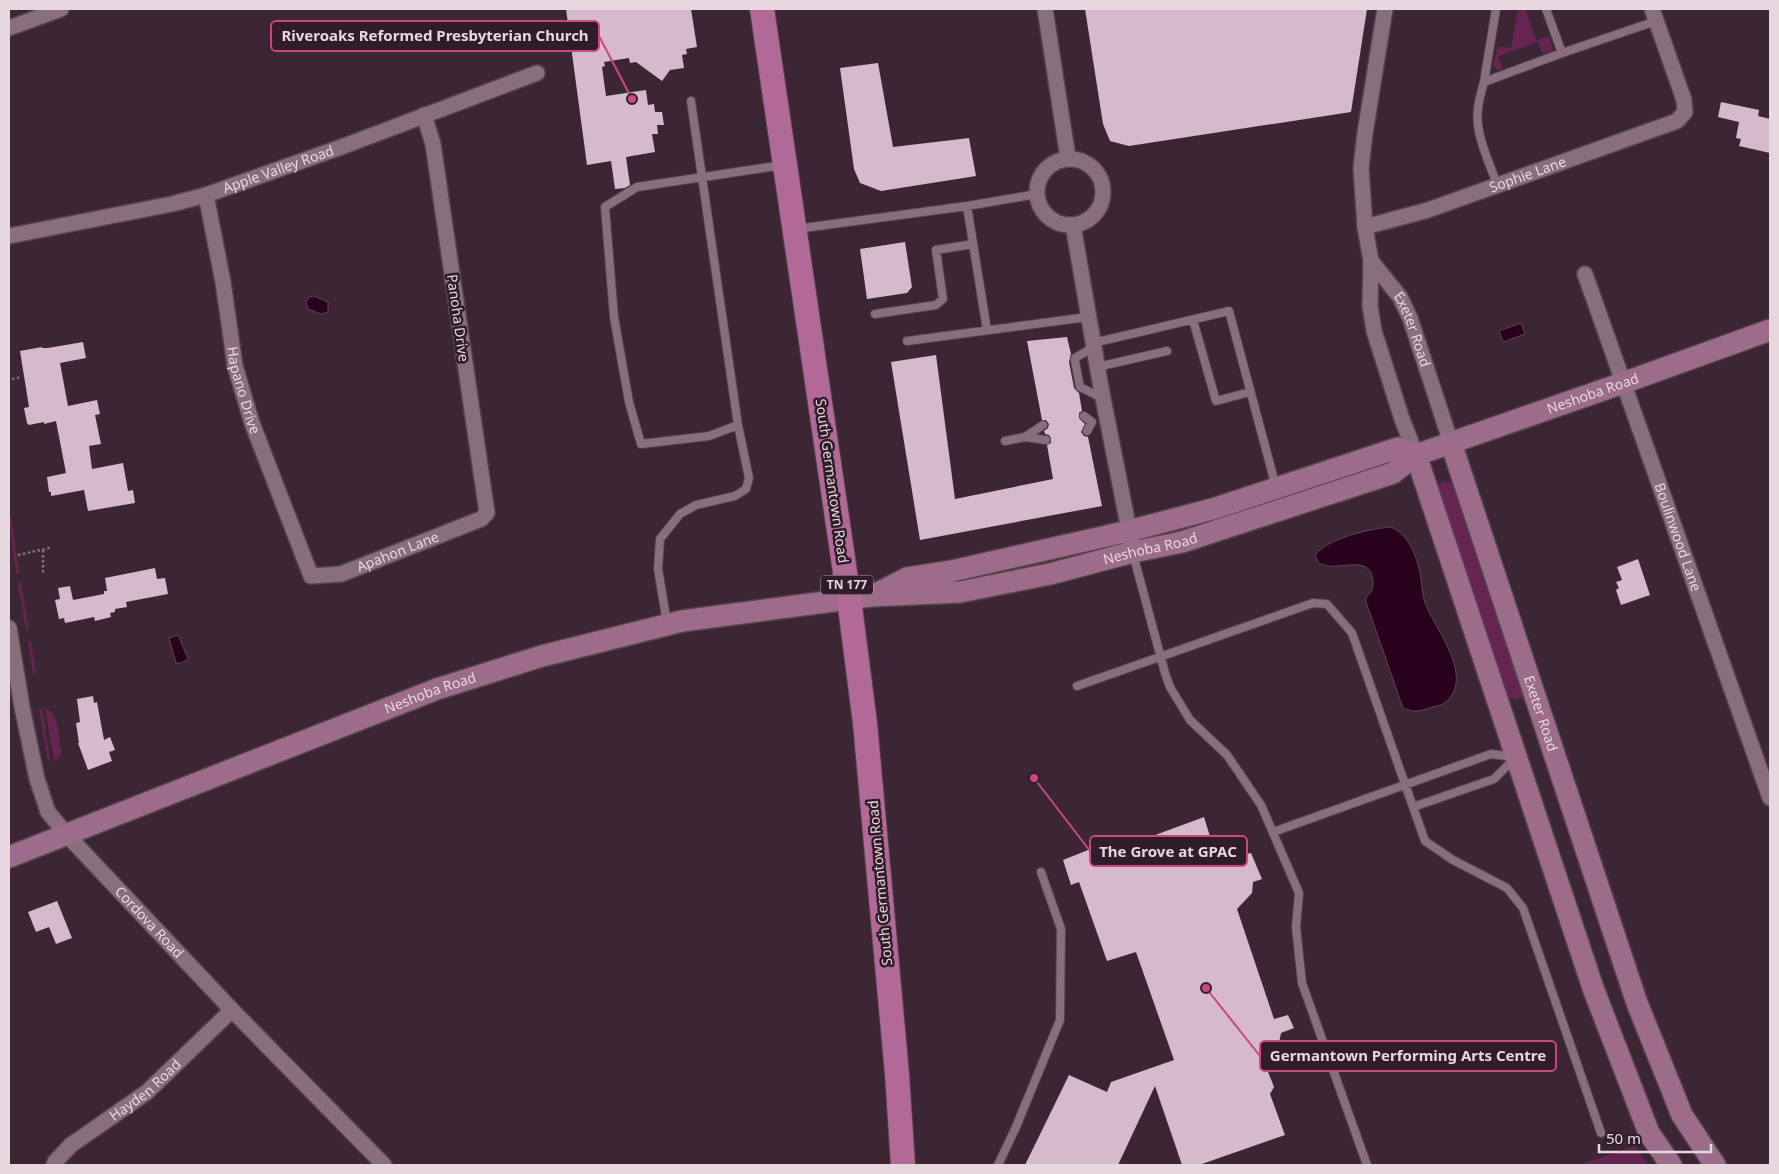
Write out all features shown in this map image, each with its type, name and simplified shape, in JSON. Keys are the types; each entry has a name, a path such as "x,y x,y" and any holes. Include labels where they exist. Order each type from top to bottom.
{"main road":[{"name":"South Germantown Road","path":"762,9 794,230 860,597 867,742 897,1074 903,1165"}],"street":[{"path":"9,28 61,9"},
{"path":"1045,9 1068,158"},
{"name":"Exeter Road","path":"1385,9 1361,168 1365,227 1371,261 1370,306 1374,331 1604,1020 1649,1133 1671,1165"},
{"name":"Sophie Lane","path":"1365,227 1428,210 1677,121 1685,112 1684,100 1654,15"},
{"name":"Apple Valley Road","path":"9,236 172,204 206,195 344,146 537,73"},
{"name":"Panoha Drive","path":"424,115 433,144 487,513 482,519"},
{"path":"1068,158 1078,159 1087,163 1100,176 1103,185 1103,197 1100,207 1093,216 1073,225 1062,224 1052,220 1039,204 1037,194 1038,184 1045,170 1058,161 1068,158"},
{"name":"Hapano Drive","path":"206,195 223,282 235,366 252,423 311,576"},
{"path":"1073,225 1103,398 1100,421 1133,552"},
{"name":"Exeter Road","path":"1371,261 1400,296 1410,318 1636,1003 1682,1116 1715,1165"},
{"name":"Boulinwood Lane","path":"1585,274 1770,798"},
{"name":"Neshoba Road","path":"9,858 437,689 542,656 682,621 860,597 960,592 1050,574 1133,552 1182,542 1393,473 1416,454 1770,330"},
{"name":"Neshoba Road","path":"860,597 907,578 952,571 1129,531 1216,508 1398,448 1416,454"},
{"name":"Apahon Lane","path":"311,576 341,574 482,519"},
{"name":"Cordova Road","path":"9,628 34,768 48,812 67,835 232,1010 384,1165"},
{"name":"Hayden Road","path":"54,1165 71,1145 147,1092 232,1010"}],"lane":[{"path":"1496,9 1484,82 1479,100 1478,125 1479,135 1497,186"},
{"path":"1546,9 1562,53"},
{"path":"1484,82 1562,53 1654,15"},
{"path":"668,625 658,568 660,539 680,514 696,504 735,496 746,489 750,478 738,425 691,101"},
{"path":"738,425 709,436 641,444 629,402 614,317 605,206 637,187 785,165"},
{"path":"794,230 967,206 1037,194"},
{"path":"967,206 987,330"},
{"path":"875,314 936,305 943,299 936,250 973,244"},
{"path":"1103,398 1080,386 1074,362 1076,358 1094,345 1229,312 1276,487"},
{"path":"907,341 1088,317"},
{"path":"1193,320 1216,401 1250,392"},
{"path":"1097,367 1167,351"},
{"path":"1084,416 1100,421"},
{"path":"1087,431 1100,421"},
{"path":"1025,437 1043,425"},
{"path":"1005,441 1025,437 1046,440"},
{"path":"1133,552 1164,674 1170,687 1190,720 1227,755 1261,805 1299,893 1296,926 1302,984 1367,1165"},
{"path":"1077,686 1313,602 1327,604 1352,633 1425,840 1453,860 1507,888 1523,908 1601,1133"},
{"path":"1273,832 1492,754 1516,757"},
{"path":"1414,807 1494,779 1516,757"},
{"path":"998,1165 1016,1127 1060,1020 1061,929 1041,872"}],"path":[{"path":"12,379 22,377"},
{"path":"18,555 50,548"},
{"path":"43,550 43,573"}],"shaded area":[{"path":"1518,9 1525,9 1536,40 1549,36 1553,49 1543,54 1538,42 1498,56 1502,67 1501,70 1497,70 1493,65 1498,46 1511,48"},
{"path":"314,296 328,302 328,312 321,314 308,309 306,302 309,297"},
{"path":"1521,323 1525,334 1503,342 1499,331"},
{"path":"1445,481 1451,482 1454,487 1523,689 1522,697 1518,699 1512,699 1507,695 1438,493 1439,484"},
{"path":"9,518 11,518 19,572 16,573"},
{"path":"1390,527 1406,539 1414,552 1419,566 1425,603 1444,639 1455,666 1456,679 1454,691 1446,702 1421,710 1410,711 1403,708 1366,602 1366,598 1371,592 1373,585 1370,571 1358,565 1325,565 1318,562 1315,555 1321,549 1339,539 1360,532"},
{"path":"21,583 29,630 26,631 18,584"},
{"path":"178,635 188,659 181,663 176,663 169,638"},
{"path":"28,641 31,641 36,674 33,674"},
{"path":"42,708 50,760 48,761 39,709"},
{"path":"45,708 54,715 59,733 61,754 54,760"},
{"path":"1635,1146 1648,1165 1579,1165"}],"building":[{"path":"566,9 691,9 697,47 686,49 687,54 682,55 684,68 670,70 662,81 636,62 630,63 629,58 604,62 605,66 602,67 606,96 646,90 648,105 654,104 655,112 662,112 664,125 657,125 658,134 652,134 655,152 626,157 630,185 625,188 615,189 611,161 587,165"},
{"path":"1085,9 1367,9 1351,112 1129,146 1110,141 1103,124"},
{"path":"878,63 893,147 969,138 976,176 881,191 860,183 854,169 840,68"},
{"path":"1721,102 1759,110 1758,116 1770,119 1770,153 1739,146 1741,139 1736,138 1739,122 1718,117"},
{"path":"905,242 912,287 907,293 867,299 860,249"},
{"path":"1067,337 1071,354 1069,362 1074,388 1079,393 1082,411 1079,413 1079,418 1085,424 1081,432 1084,436 1088,437 1102,506 920,540 891,362 936,355 955,499 1053,479 1047,445 1051,443 1051,438 1044,431 1048,428 1049,424 1046,420 1042,420 1027,341"},
{"path":"83,342 86,358 60,363 68,406 97,400 100,414 95,415 101,444 89,446 92,469 123,463 128,491 133,490 135,503 88,511 84,490 51,496 51,492 49,492 47,477 66,473 56,421 44,424 44,422 29,425 27,423 24,408 29,407 20,351"},
{"path":"1638,559 1650,595 1621,605 1616,590 1619,588 1616,582 1622,580 1617,567"},
{"path":"155,568 157,579 165,578 168,594 126,602 127,607 115,609 115,612 110,613 111,617 95,621 94,617 65,623 64,618 59,619 55,600 60,599 58,588 70,586 73,600 104,594 104,591 107,591 105,578"},
{"path":"93,696 94,703 97,702 104,740 110,737 115,750 109,752 112,761 88,770 78,743 76,723 80,722 77,699"},
{"path":"1204,817 1212,843 1222,842 1232,845 1241,855 1251,853 1262,879 1253,882 1252,893 1237,909 1274,1019 1288,1015 1294,1028 1281,1033 1278,1048 1271,1060 1265,1064 1274,1087 1270,1094 1285,1135 1199,1165 1182,1165 1155,1086 1118,1165 1025,1165 1069,1075 1107,1092 1111,1082 1174,1060 1136,952 1107,961 1079,882 1071,885 1063,860 1108,842 1112,851"},
{"path":"57,901 72,938 56,944 49,927 36,932 28,912"}],"place":[{"name":"Riveroaks Reformed Presbyterian Church","path":"632,99"},
{"name":"The Grove at GPAC","path":"1034,778"},
{"name":"Germantown Performing Arts Centre","path":"1206,988"}]}
